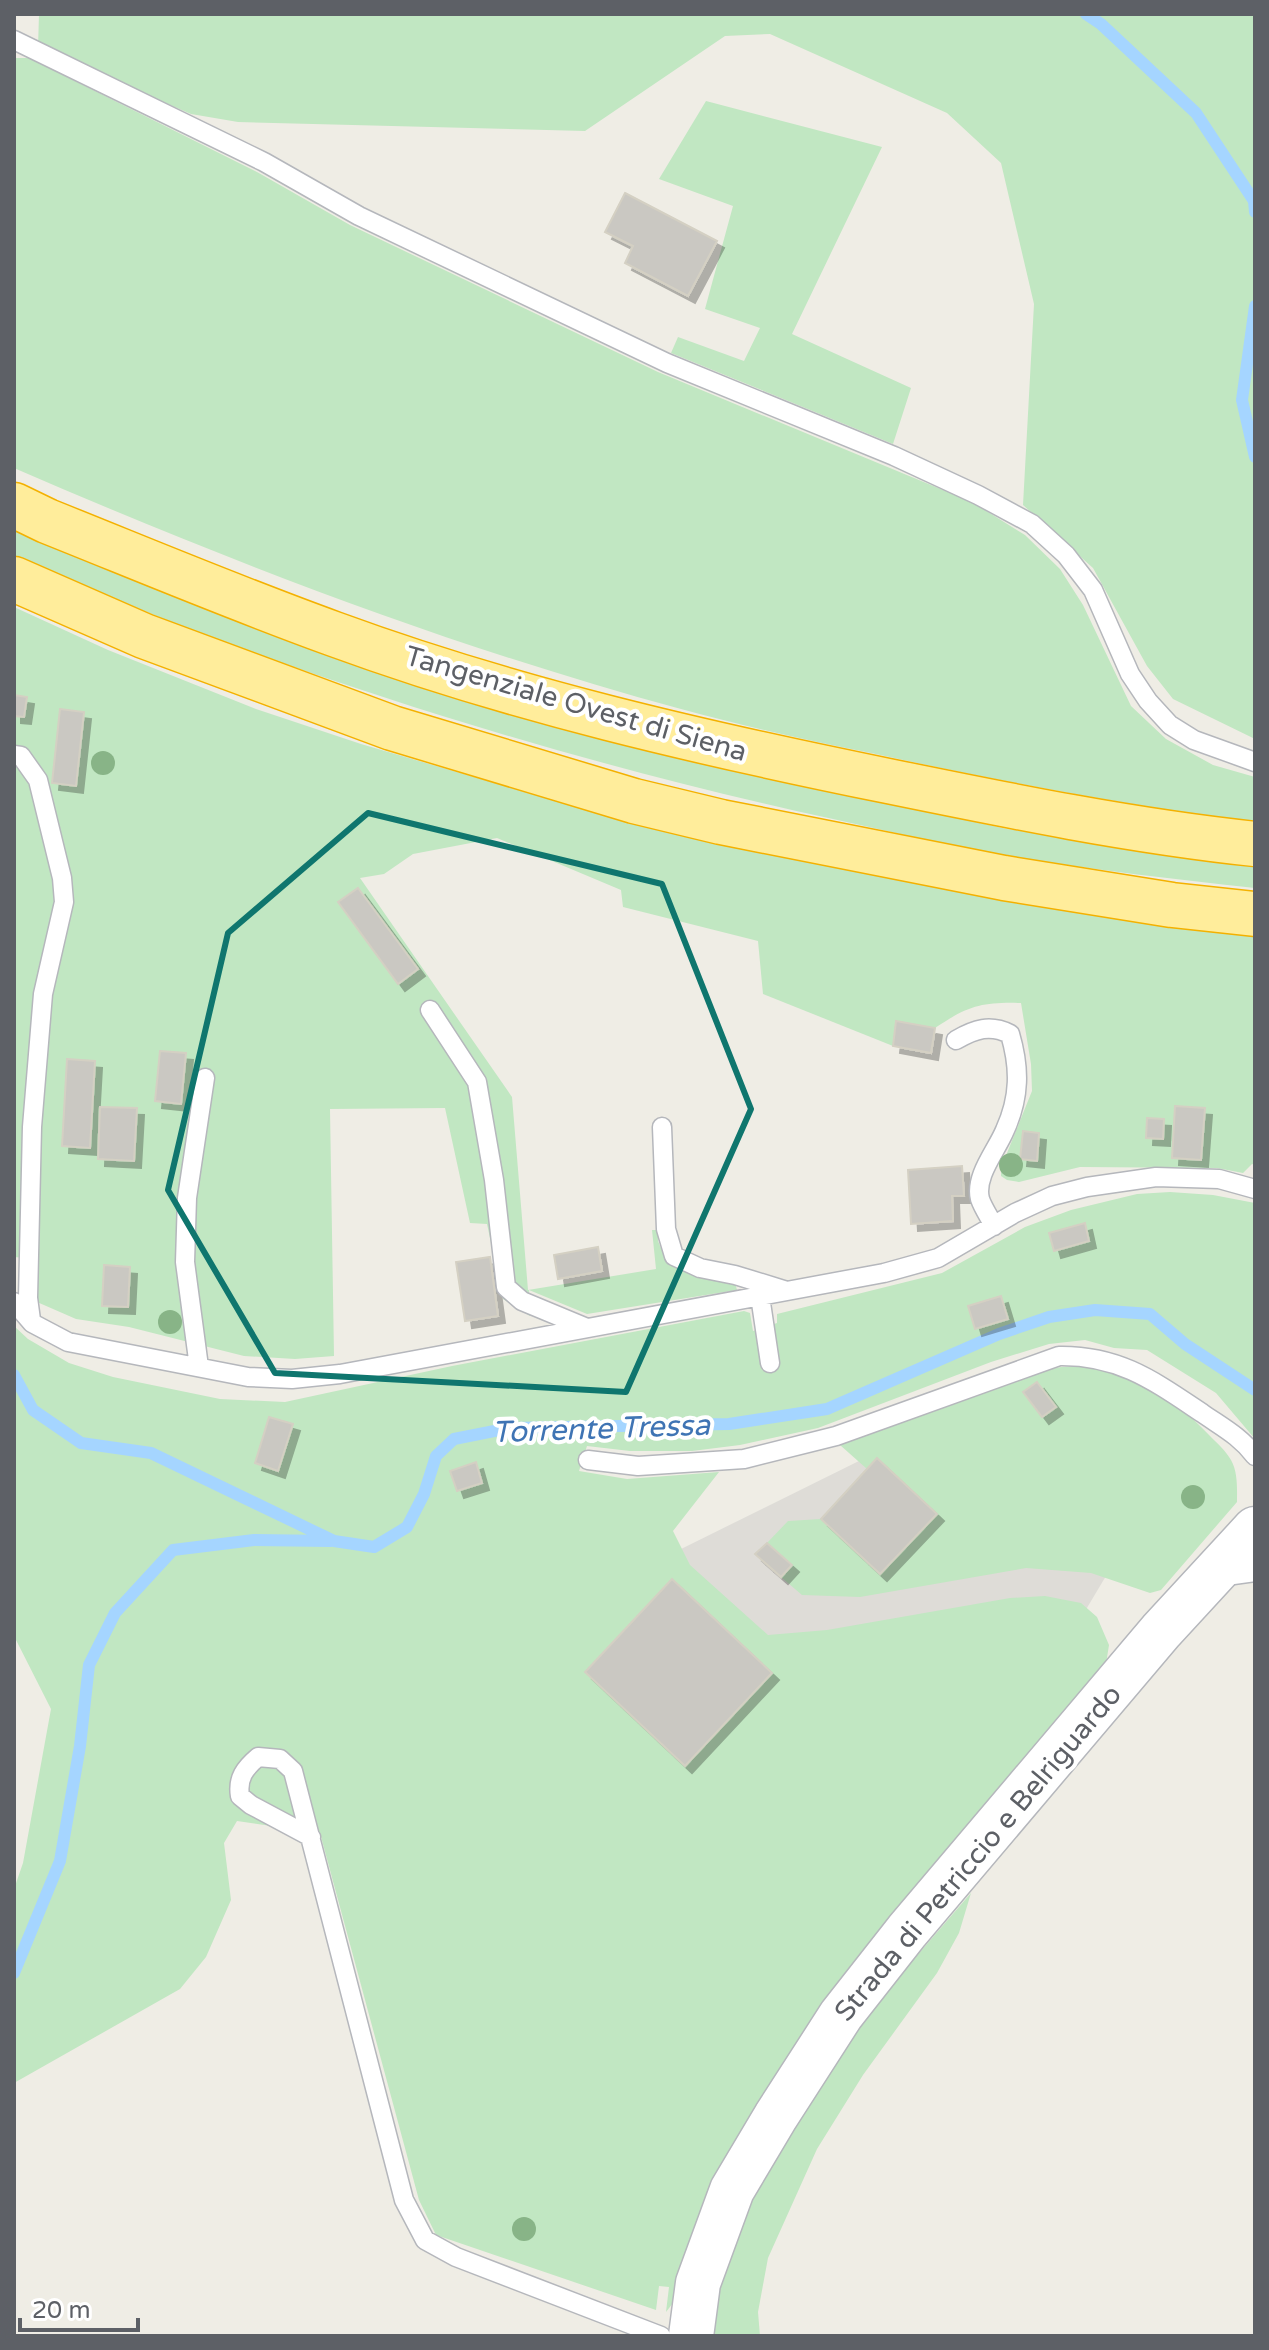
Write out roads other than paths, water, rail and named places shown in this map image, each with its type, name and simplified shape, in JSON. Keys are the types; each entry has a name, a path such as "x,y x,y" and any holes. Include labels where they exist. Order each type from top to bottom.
{"highway":[{"name":"Tangenziale Ovest di Siena","path":"14,505 47,521 336,635 601,718 725,748 1031,810 1198,838 1255,844"},
{"path":"14,579 144,636 392,728 634,801 721,822 1004,878 1172,905 1255,914"}],"street":[{"name":"Strada di Petriccio e Belriguardo","path":"691,2336 698,2283 732,2190 841,2015 907,1931 1161,1631 1255,1529"}],"lane":[{"path":"14,40 264,162 387,230 667,363 894,456 1032,524 1066,555 1093,590 1130,674 1155,709 1170,725 1194,740 1255,762"},
{"path":"14,755 21,756 38,780 62,878 64,902 43,994 32,1127 28,1298 32,1323"},
{"path":"430,1010 477,1082 494,1180 506,1287 522,1301 587,1328"},
{"path":"956,1040 971,1031 995,1027 1010,1034 1018,1062 1015,1101 980,1184 980,1198 994,1226"},
{"path":"199,1367 185,1262 187,1198 205,1078"},
{"path":"662,1127 666,1229 674,1256 700,1268 787,1291"},
{"path":"14,1302 32,1323 68,1342 248,1377 292,1379 340,1374 884,1273 938,1258 1015,1213 1052,1196 1087,1187 1156,1177 1219,1179 1255,1189"},
{"path":"760,1296 770,1363"},
{"path":"588,1460 638,1466 744,1459 836,1436 1059,1356 1084,1356 1110,1361 1162,1385 1242,1438 1255,1456"},
{"path":"1213,1578 1255,1572"},
{"path":"311,1837 240,1796 238,1784 246,1767 258,1757 280,1759 293,1771 311,1837 404,2200 425,2240 456,2257 661,2336"}],"waterway":[{"path":"1086,14 1101,24 1196,113 1254,201 1255,212"},
{"path":"1255,306 1242,400 1255,457"},
{"name":"Torrente Tressa","path":"14,1375 33,1410 81,1443 151,1453 334,1541 374,1547 407,1527 424,1494 436,1456 454,1439 510,1428 729,1424 827,1409 999,1334 1049,1317 1095,1310 1150,1314 1185,1344 1255,1390"},
{"path":"14,1973 60,1861 80,1746 89,1665 115,1613 173,1550 254,1540 331,1541"}]}
